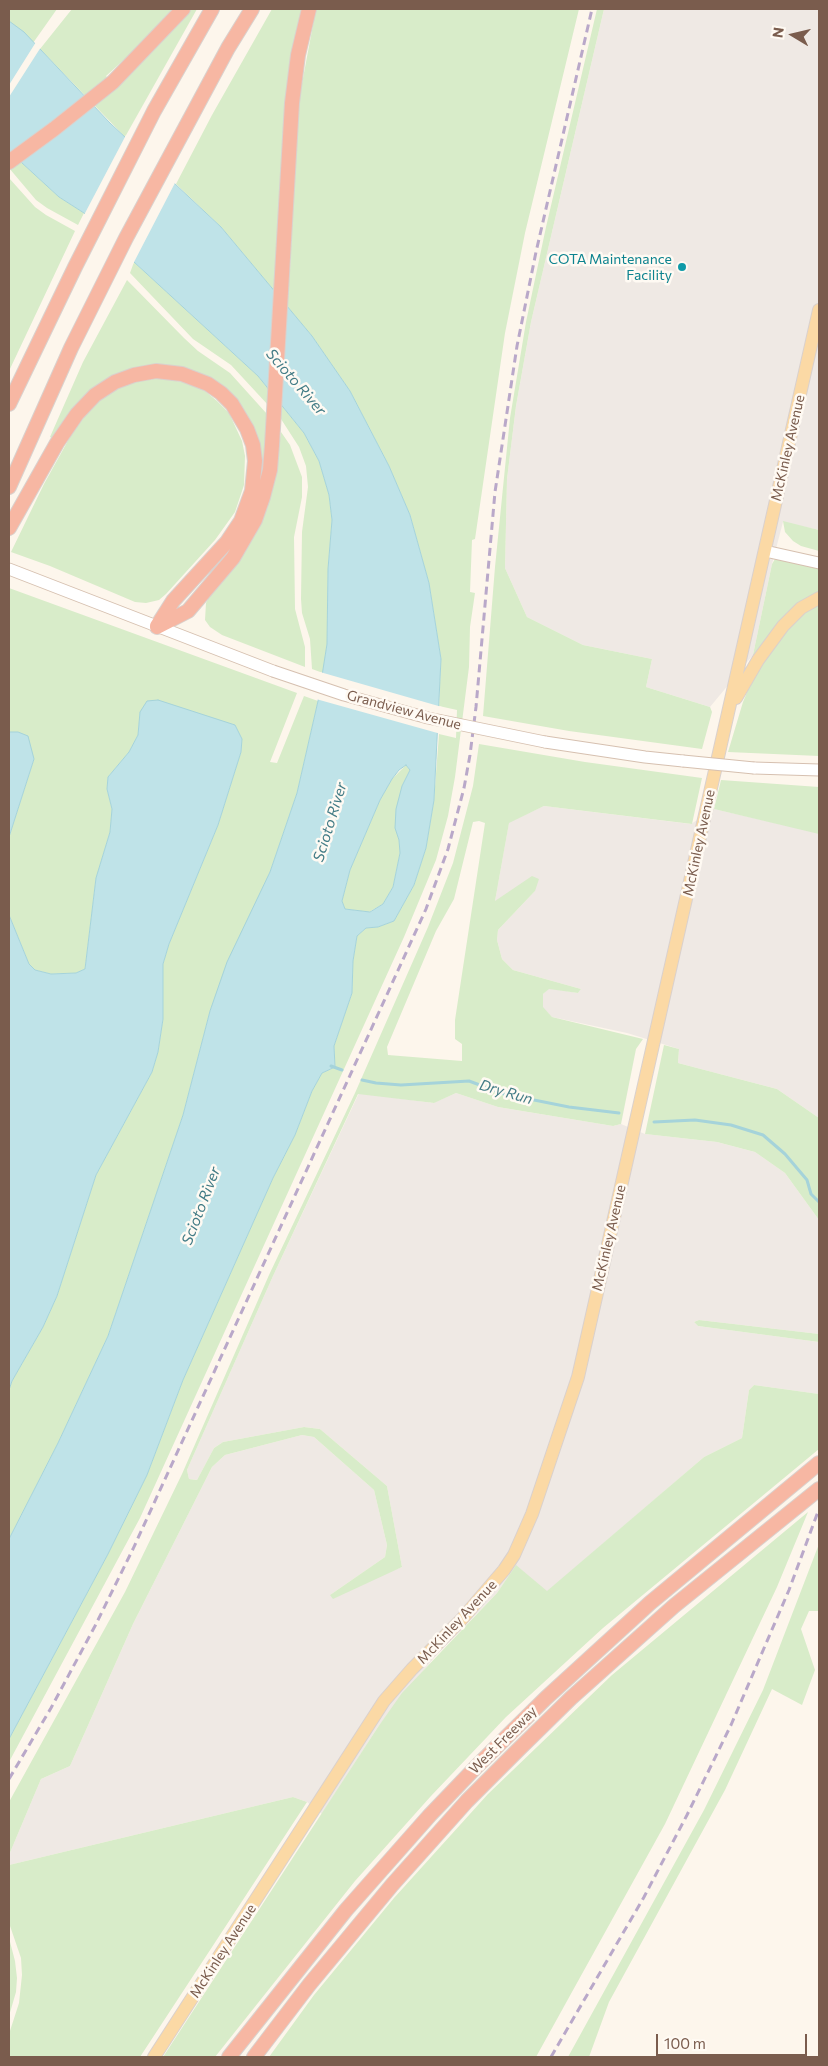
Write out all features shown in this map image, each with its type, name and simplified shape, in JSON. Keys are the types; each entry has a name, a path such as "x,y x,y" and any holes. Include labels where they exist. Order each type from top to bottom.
{"highway":[{"path":"9,162 113,82 183,9"},
{"path":"9,404 75,267 154,111 212,9"},
{"path":"9,487 71,348 126,238 228,48 252,9"},
{"path":"157,627 188,611 233,558 256,520 270,470 292,103 298,55 309,9"},
{"path":"9,528 58,443 77,414 95,395 114,382 134,374 156,371 182,374 208,384 232,404 247,429 253,445 255,461 252,491 241,521 228,542 173,601 157,627"},
{"name":"West Freeway","path":"229,2057 346,1910 424,1821 477,1766 546,1698 650,1603 819,1463"},
{"name":"West Freeway","path":"254,2057 350,1934 436,1836 493,1775 571,1698 674,1606 819,1489"}],"main road":[{"name":"McKinley Avenue","path":"154,2057 384,1701 412,1669 461,1620 504,1570 514,1555 532,1514 578,1377 819,310"},
{"path":"765,551 819,563"},
{"name":"Grandview Avenue","path":"9,569 273,671 344,695 428,718 545,742 645,757 754,768 819,770"},
{"path":"729,711 758,660 783,626 802,608 819,598"}],"shaded area":[{"path":"604,9 819,9 819,530 783,522 753,655 710,707 646,687 652,659 583,645 527,617 505,568 507,479 516,406 531,322"},
{"path":"544,806 691,824 714,809 819,833 819,1118 777,1089 678,1063 679,1049 627,1033 552,1017 543,1008 543,994 549,988 578,993 581,989 513,970 502,959 497,940 498,930 535,891 495,901 509,822"},
{"path":"359,1093 433,1103 456,1093 498,1107 613,1126 621,1124 645,1134 717,1142 755,1152 785,1173 819,1220 819,1334 699,1320 694,1322 698,1326 819,1342 819,1394 754,1385 749,1390 742,1438 704,1457 547,1592 516,1566 497,1593 433,1659 378,1727 322,1814 307,1802 293,1797 9,1865 9,1855 41,1779 70,1766 133,1624 212,1467 225,1455 302,1435 314,1437 374,1490 387,1545 385,1557 330,1595 402,1567 387,1486 320,1429 304,1427 223,1442 214,1448 197,1480 189,1479 187,1470 273,1276"}],"green space":[{"path":"9,9 57,9 33,43 9,21"},
{"path":"72,9 174,9 139,46 106,76 116,87 191,9 197,9 125,137 40,49"},
{"path":"272,9 304,9 276,256 290,271 295,154 300,94 316,9 579,9 525,233 505,333 475,539 472,540 470,592 475,593 470,627 469,667 455,777 448,816 436,860 404,937 140,1518 9,1762 9,1739 108,1554 147,1475 183,1380 273,1178 295,1135 312,1091 322,1073 335,1067 334,1046 352,993 353,961 357,936 366,928 378,927 394,921 414,885 426,848 434,800 439,734 456,738 457,710 439,706 441,659 429,583 410,515 389,466 350,391 312,336 221,227 176,184 212,115"},
{"path":"597,9 604,9 531,322 516,406 507,479 505,568 527,617 583,645 652,659 646,687 710,707 712,712 702,749 569,731 483,716 510,418 526,322 546,227"},
{"path":"9,151 59,197 84,213 78,225 36,200 9,168"},
{"path":"9,178 35,207 75,231 9,371"},
{"path":"134,262 258,376 304,433 319,461 329,495 332,520 328,569 327,644 323,673 312,669 310,639 302,613 302,532 308,487 306,466 299,447 281,419 231,365 193,339 130,273"},
{"path":"127,280 198,351 230,373 267,414 262,476 258,486 259,452 208,378 183,367 169,365 141,367 124,371 109,378 86,395 53,439 50,437 83,362"},
{"path":"161,378 187,383 205,391 229,413 242,441 245,456 244,485 235,512 215,540 166,594 159,600 146,603 135,602 50,566 11,552 44,484 70,437 85,416 105,395 119,387 136,381"},
{"path":"281,432 290,445 302,477 302,497 294,537 295,609 305,647 305,667 222,635 210,627 205,620 206,603 211,593 245,552 267,509 274,480"},
{"path":"783,521 819,530 819,551 801,546 793,541 785,532"},
{"path":"775,559 819,569 819,593 755,656 753,655 772,564"},
{"path":"9,588 297,693 270,762 277,763 304,696 318,701 297,793 270,872 210,1011 183,1115 108,1336 58,1443 9,1539 9,1390 12,1381 43,1327 57,1296 96,1175 152,1072 158,1052 163,1019 163,964 169,944 218,825 241,752 242,739 235,725 140,713 138,735 129,752 108,777 107,789 112,809 110,832 96,879 85,969 76,973 51,974 35,970 29,964 9,915 9,837 34,759 18,732 9,732"},
{"path":"819,601 819,756 728,752 743,702 752,680 787,628"},
{"path":"479,744 585,762 702,778 692,824 544,806 509,823 495,901 532,876 539,879 535,891 498,930 497,940 502,959 513,970 581,989 578,993 549,989 543,994 543,1007 552,1017 643,1039 636,1049 621,1124 613,1126 498,1107 456,1093 434,1103 358,1094 273,1276 187,1470 189,1479 197,1480 214,1448 223,1442 304,1427 320,1429 387,1486 402,1567 333,1599 330,1595 385,1557 387,1545 374,1490 314,1437 302,1435 225,1455 212,1467 133,1624 70,1766 41,1779 9,1855 9,1802 125,1592 182,1474 269,1275 355,1093 428,927 453,863 473,786","holes":["473,822 485,823 455,1020 455,1039 462,1044 462,1061 388,1055 387,1047 436,931 454,899"]},
{"path":"406,765 410,770 402,786 396,828 400,853 393,887 383,904 369,912 345,909 342,901 350,870 380,800 392,779"},
{"path":"721,780 819,787 819,834 714,809"},
{"path":"664,1045 679,1049 678,1063 777,1089 819,1118 819,1220 785,1173 755,1152 717,1142 645,1134"},
{"path":"699,1320 819,1334 819,1342 698,1326 694,1322"},
{"path":"754,1385 819,1394 819,1449 603,1628 506,1717 431,1796 355,1881 215,2057 163,2057 402,1693 497,1593 516,1565 547,1591 704,1457 742,1438 749,1390"},
{"path":"808,1512 777,1587 665,1824 536,2057 269,2057 314,1995 394,1898 488,1794 612,1675"},
{"path":"819,1544 819,1611 809,1611 801,1629 815,1670 802,1705 772,1689 725,1790 609,2002 589,2057 568,2057 704,1810 763,1690"},
{"path":"293,1797 307,1802 140,2057 9,2057 9,2034 19,2003 22,1975 21,1958 9,1923 9,1865"},
{"path":"9,1938 17,1978 16,1992 9,2016"}],"water":[{"name":"Scioto River","path":"9,21 24,32 110,123 221,227 312,336 350,391 389,466 410,515 429,583 441,659 434,800 426,848 414,885 394,921 378,927 366,928 357,936 353,961 352,993 334,1046 335,1067 322,1073 312,1091 295,1135 273,1178 183,1380 147,1475 108,1554 9,1739 9,1539 58,1443 108,1336 183,1115 210,1011 227,962 270,872 297,793 318,701 327,644 328,569 332,520 329,495 319,461 304,433 258,376 134,262 84,213 59,197 9,151","holes":["406,765 410,770 402,786 396,809 395,828 399,840 400,853 393,887 383,904 370,912 345,909 342,901 350,870 380,800 399,770"]},
{"path":"158,700 235,725 242,739 241,752 218,825 169,944 163,964 163,1019 158,1052 152,1072 96,1175 57,1296 43,1327 12,1381 9,1390 9,915 29,964 35,970 51,974 76,973 85,969 96,878 110,832 112,809 107,789 108,777 129,752 138,735 140,712 147,701"},
{"path":"9,732 18,732 28,736 34,759 9,837"}],"pier":[{"path":"36,42 41,47 9,97 9,85"},
{"path":"126,135 176,181 133,264 84,215"},
{"path":"320,672 442,707 441,734 316,699"}],"waterway":[{"name":"Dry Run","path":"331,1066 342,1070"},
{"name":"Dry Run","path":"362,1080 401,1085 469,1081 504,1094 569,1107 619,1113"},
{"name":"Dry Run","path":"654,1122 695,1120 731,1125 763,1135 785,1154 807,1180 811,1194 819,1202"}],"railway":[{"path":"9,1779 51,1708 95,1626 133,1549 426,909 448,849 464,788 470,755 495,492 517,346 536,252 592,9"},
{"path":"551,2057 644,1897 687,1815 731,1725 789,1590 819,1509"}],"place":[{"name":"COTA Maintenance Facility","path":"682,267"}]}
